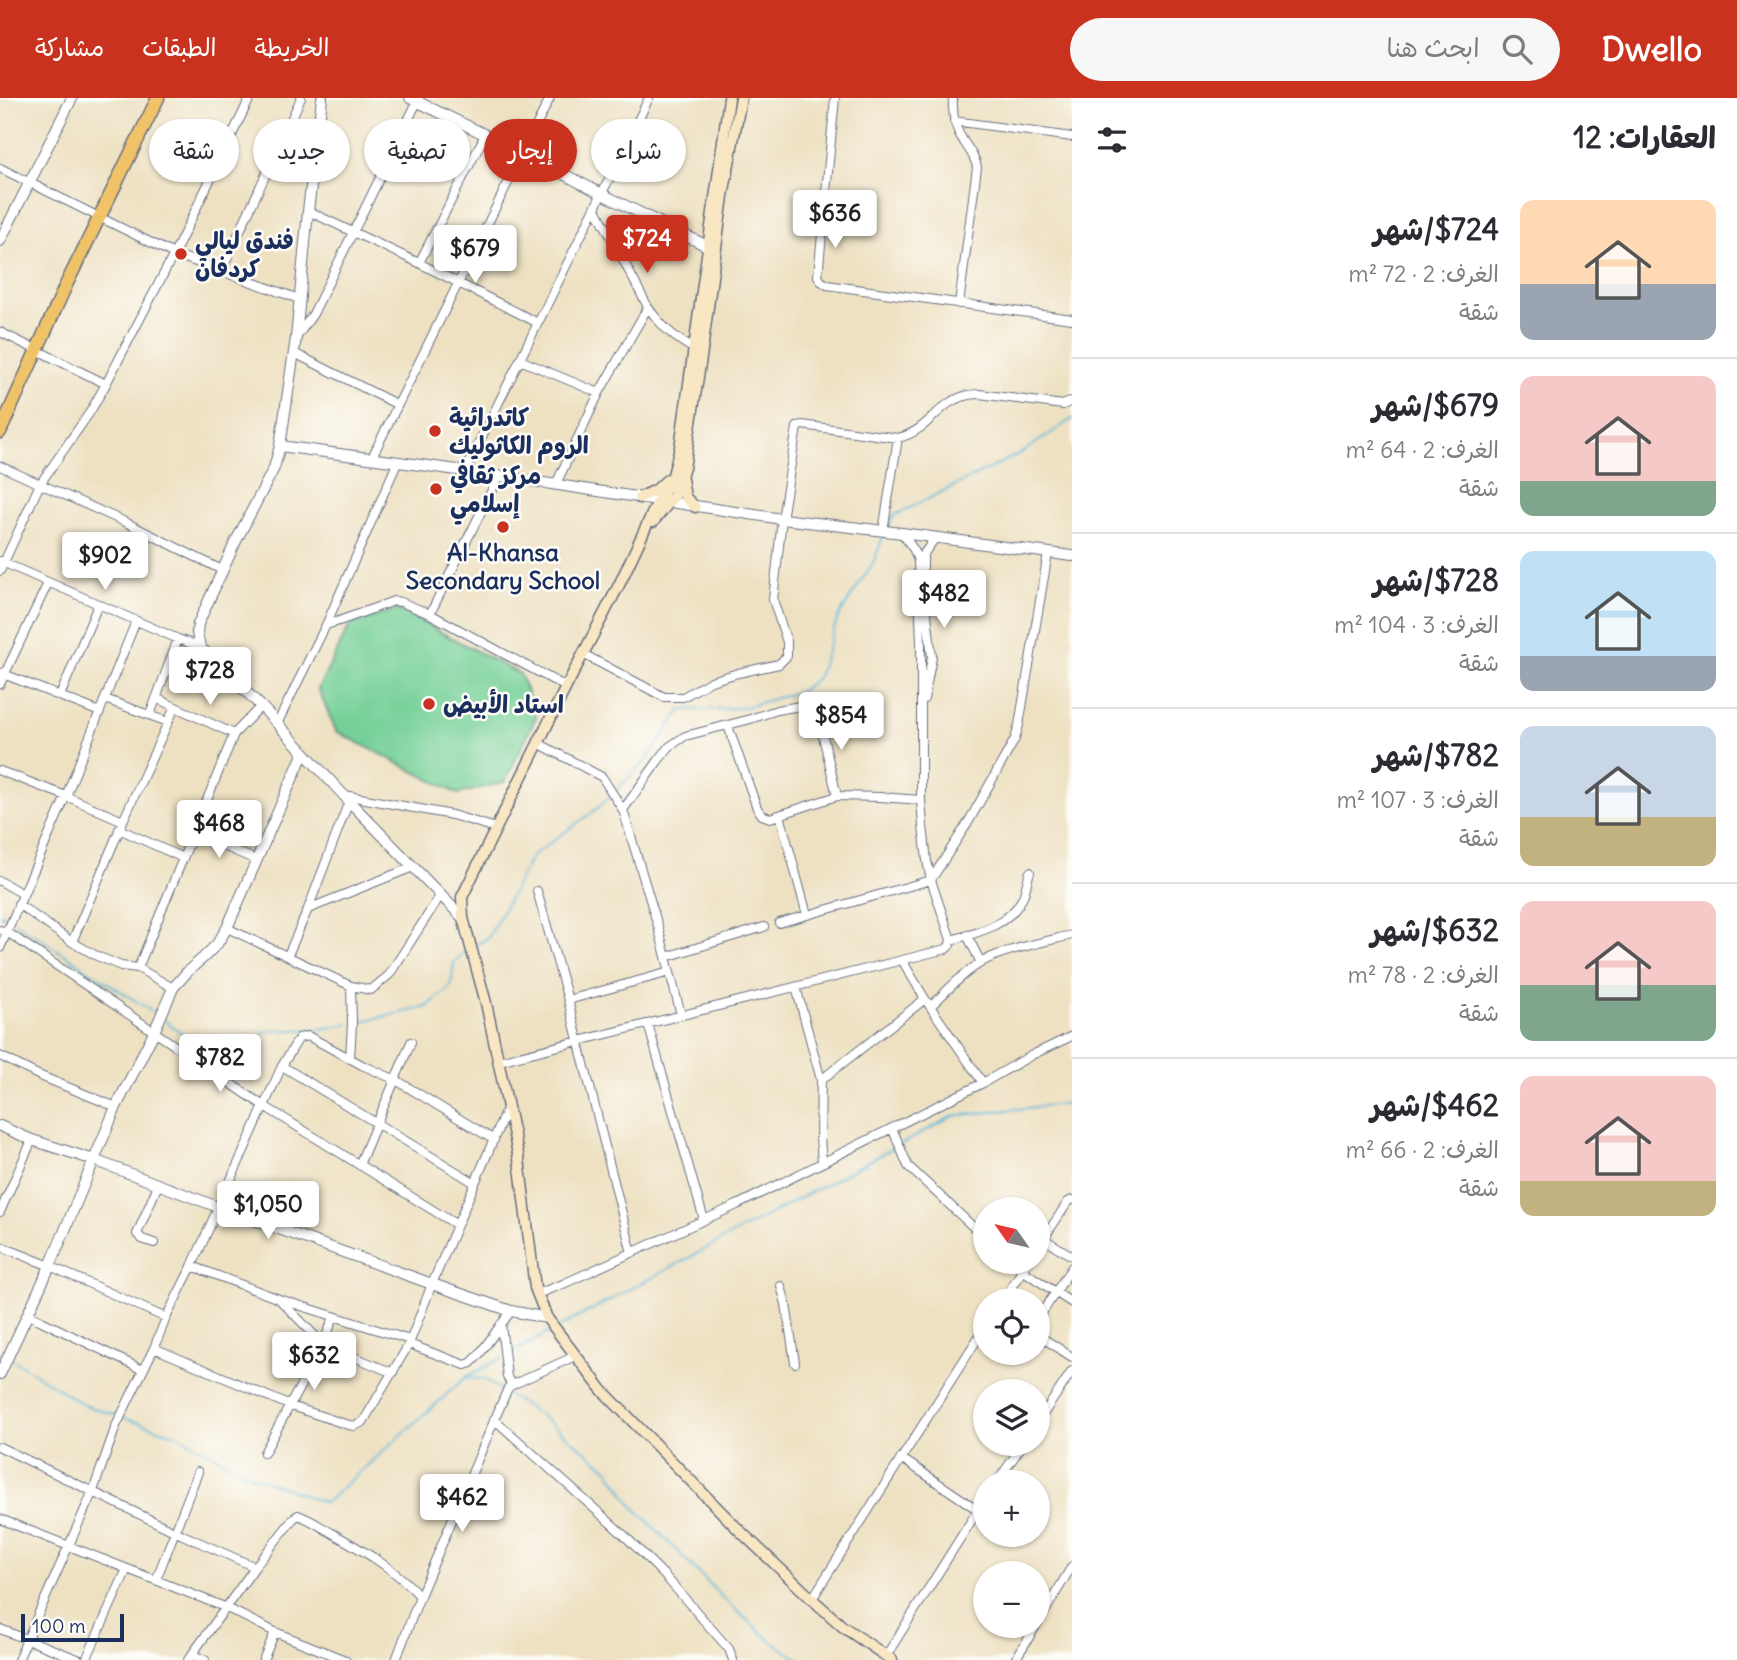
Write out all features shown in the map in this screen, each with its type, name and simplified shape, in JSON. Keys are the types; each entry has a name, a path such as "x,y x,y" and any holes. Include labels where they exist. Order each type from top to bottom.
{"main road":[{"path":"0,432 36,350 158,98"},
{"path":"695,507 685,497 677,477 680,448 694,349 741,98"},
{"path":"646,529 670,503 688,450 702,351 727,99"},
{"path":"639,498 677,477"},
{"path":"677,477 658,501 462,897 463,918 499,1061 519,1159 535,1288 549,1320 602,1390 738,1529 842,1626 889,1658"}],"street":[{"path":"0,241 72,98"},
{"path":"250,98 174,254 106,384 40,484 1,565 200,647 261,706 463,918"},
{"path":"221,272 301,98"},
{"path":"200,647 198,624 274,468 280,446 296,338 322,98"},
{"path":"540,119 550,98"},
{"path":"466,471 649,98"},
{"path":"835,98 818,276 821,281 827,285 1072,319"},
{"path":"953,98 954,121 962,140 976,158 977,167 960,303"},
{"path":"296,338 313,314 354,232 415,99 484,134"},
{"path":"954,121 1072,137"},
{"path":"419,263 484,137"},
{"path":"0,169 174,254 299,299"},
{"path":"577,181 712,248"},
{"path":"372,457 509,182"},
{"path":"596,207 648,307 669,334 694,349"},
{"path":"308,211 538,323"},
{"path":"556,484 599,394 648,307"},
{"path":"0,332 106,384"},
{"path":"294,353 398,405"},
{"path":"520,360 599,394"},
{"path":"583,654 664,697 673,698 683,697 710,681 779,664 787,656 787,642 773,600 782,519 797,427 802,425 898,438 911,435 950,401 966,394 1063,405 1072,401"},
{"path":"883,531 898,438"},
{"path":"280,446 556,484 695,507 1072,556"},
{"path":"277,724 326,625 398,461"},
{"path":"0,466 125,522 222,570"},
{"path":"430,614 499,476"},
{"path":"499,1061 946,949 950,945 951,940 927,860 921,800 918,561 902,533"},
{"path":"921,712 932,657 922,562 926,549 935,538"},
{"path":"779,923 931,880 969,821 1019,725 1048,553"},
{"path":"0,684 2,674 48,583"},
{"path":"326,625 394,601 401,602 430,614 566,687"},
{"path":"60,696 98,605"},
{"path":"0,948 3,931 17,907 66,796 136,621"},
{"path":"150,715 178,639"},
{"path":"2,674 100,712"},
{"path":"156,698 234,734"},
{"path":"105,699 168,722"},
{"path":"623,810 669,747 685,736 777,710 806,705 813,708 818,715 837,796"},
{"path":"138,968 234,734 261,706"},
{"path":"72,942 175,707"},
{"path":"728,726 757,808 762,815 770,818 837,796 921,800"},
{"path":"538,743 602,777 623,810 681,1015"},
{"path":"1,1372 50,1266 117,1107 173,988 217,944 227,928 304,751"},
{"path":"0,771 66,796 183,858"},
{"path":"347,798 452,815 496,828"},
{"path":"288,955 308,909 347,798"},
{"path":"780,815 807,915"},
{"path":"193,833 256,860"},
{"path":"308,909 413,867"},
{"path":"951,940 981,932 1010,914 1022,899 1030,872"},
{"path":"0,881 23,894"},
{"path":"537,891 568,1000 632,1253"},
{"path":"227,928 351,986 371,990 389,975 440,896"},
{"path":"17,907 72,942 109,961 138,968 173,988"},
{"path":"666,957 764,927"},
{"path":"3,931 155,1030 264,1106 457,1225"},
{"path":"967,935 981,963"},
{"path":"821,1080 981,963 995,955 1072,935"},
{"path":"901,960 982,1083"},
{"path":"568,1000 670,972"},
{"path":"350,1059 351,986"},
{"path":"796,987 821,1080 822,1162"},
{"path":"648,1024 704,1220"},
{"path":"18,1660 93,1491 116,1426 154,1349 282,1066 299,1038 308,1036 396,1080 494,1140"},
{"path":"537,1294 704,1220 1072,1036"},
{"path":"359,1165 411,1042"},
{"path":"0,1056 117,1107"},
{"path":"282,1066 475,1183"},
{"path":"154,1349 291,1406 354,1426 363,1422 410,1342 508,1106"},
{"path":"0,1126 32,1140 94,1160 218,1208 432,1284 511,1311 549,1320"},
{"path":"892,1128 908,1166 973,1227"},
{"path":"0,1212 32,1140"},
{"path":"154,1244 137,1234 158,1185"},
{"path":"1050,1229 1072,1199"},
{"path":"1050,1242 1072,1256"},
{"path":"0,1246 166,1318"},
{"path":"192,1266 279,1299 410,1342 465,1366 478,1356 511,1311"},
{"path":"1050,1301 1072,1267"},
{"path":"1028,1274 1072,1303"},
{"path":"780,1286 786,1304 795,1363"},
{"path":"279,1299 323,1344 393,1373"},
{"path":"27,1314 143,1370"},
{"path":"264,1453 323,1344 334,1317"},
{"path":"501,1324 510,1387"},
{"path":"1050,1343 1072,1357"},
{"path":"811,1599 973,1346"},
{"path":"396,1660 420,1596 510,1387 575,1356"},
{"path":"1050,1404 1072,1371"},
{"path":"494,1419 625,1536 665,1576 729,1649 733,1660"},
{"path":"0,1447 255,1567"},
{"path":"901,1458 973,1507"},
{"path":"156,1580 198,1472"},
{"path":"205,1660 190,1657 255,1567 298,1515 386,1566 404,1579 420,1596"},
{"path":"889,1658 973,1518"},
{"path":"1,1522 227,1608 331,1658 345,1660"},
{"path":"1050,1602 1072,1566"},
{"path":"86,1660 127,1569"},
{"path":"0,1629 80,1660"},
{"path":"262,1660 275,1632"},
{"path":"1015,1660 1028,1638"}],"green space":[{"path":"397,609 520,674 536,717 505,782 458,794 336,731 318,689 350,625"}],"waterway":[{"path":"888,527 893,516 1021,453 1072,419"},
{"path":"615,791 648,759 681,710 741,708 801,691 818,677 838,617 873,563 884,535"},
{"path":"475,945 488,938 532,856 598,808 611,795"},
{"path":"0,914 10,919"},
{"path":"15,922 157,1015"},
{"path":"354,1023 427,1007 451,986 454,962 467,950"},
{"path":"164,1020 234,1076 265,1031 320,1029 349,1024"},
{"path":"902,1144 953,1116 1072,1103"},
{"path":"560,1327 897,1146"},
{"path":"507,1355 552,1331"},
{"path":"0,1352 5,1355"},
{"path":"10,1358 84,1405 119,1416"},
{"path":"124,1418 178,1435 248,1474 325,1503 465,1378 502,1358"},
{"path":"467,1378 484,1379 503,1392"},
{"path":"508,1395 540,1415 608,1469 633,1506 726,1601 772,1642 801,1660"}],"place":[{"name":"فندق ليالي كردفان","path":"181,254"},
{"name":"كاتدرائية الروم الكاثوليك","path":"435,431"},
{"name":"مركز ثقافي إسلامي","path":"436,489"},
{"name":"Al-Khansa Secondary School","path":"503,527"},
{"name":"استاد الأبيض","path":"429,704"}]}
